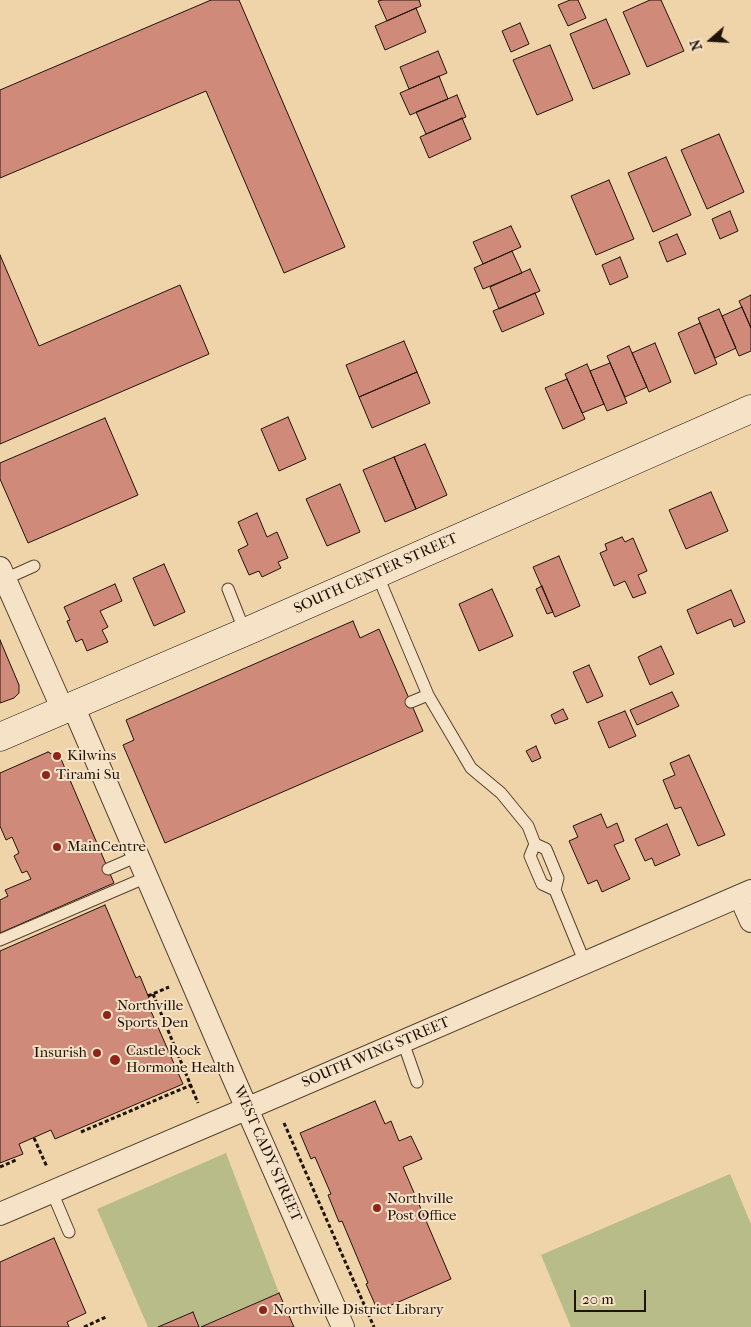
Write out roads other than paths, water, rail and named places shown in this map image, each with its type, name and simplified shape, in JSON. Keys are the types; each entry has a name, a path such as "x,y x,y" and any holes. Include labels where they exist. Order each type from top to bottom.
{"main road":[{"name":"SOUTH CENTER STREET","path":"0,737 245,632 751,409"}],"street":[{"name":"WEST CADY STREET","path":"1,572 138,856 343,1327"},
{"name":"SOUTH WING STREET","path":"0,1214 746,894"},
{"path":"746,894 751,921"}],"lane":[{"path":"1,572 34,566"},
{"path":"377,574 428,695 471,768 501,793 528,826 535,844 530,856 542,884 555,890"},
{"path":"228,589 245,632"},
{"path":"411,702 428,695"},
{"path":"535,844 546,849 558,878 555,890 585,963"},
{"path":"108,869 138,856"},
{"path":"0,940 147,877"},
{"path":"403,1042 418,1082"},
{"path":"52,1192 69,1232"}],"place":[{"name":"Kilwins","path":"57,756"},
{"name":"Tirami Su","path":"46,775"},
{"name":"MainCentre","path":"57,847"},
{"name":"Northville Sports Den","path":"107,1015"},
{"name":"Insurish","path":"97,1053"},
{"name":"Castle Rock Hormone Health","path":"115,1060"},
{"name":"Northville Post Office","path":"377,1208"},
{"name":"Northville District Library","path":"263,1310"}]}
